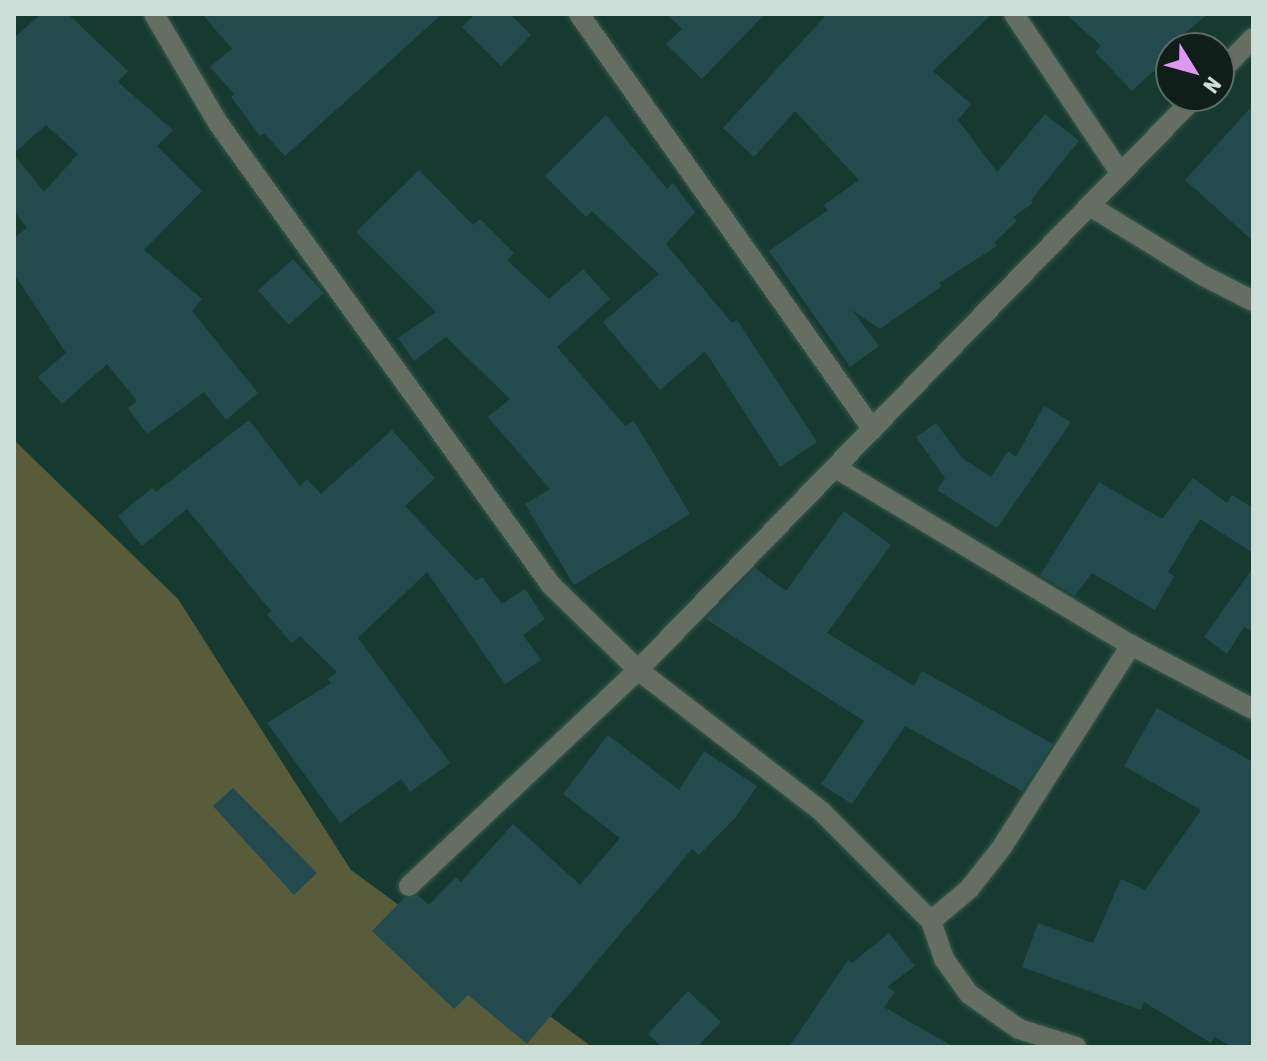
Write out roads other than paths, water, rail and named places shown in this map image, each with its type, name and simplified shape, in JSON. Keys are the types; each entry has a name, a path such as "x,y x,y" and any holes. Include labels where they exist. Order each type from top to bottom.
{"street":[{"path":"154,14 218,123 551,585 638,670 821,811 931,921 944,959 969,994 1019,1029 1076,1047"},
{"path":"579,14 873,430"},
{"path":"1014,14 1121,174"},
{"path":"1235,57 1253,38"},
{"path":"409,886 638,670 1181,112"},
{"path":"1090,206 1204,276 1253,301"},
{"path":"836,468 1131,645 1253,709"},
{"path":"931,921 969,889 1002,847 1131,645"}]}
